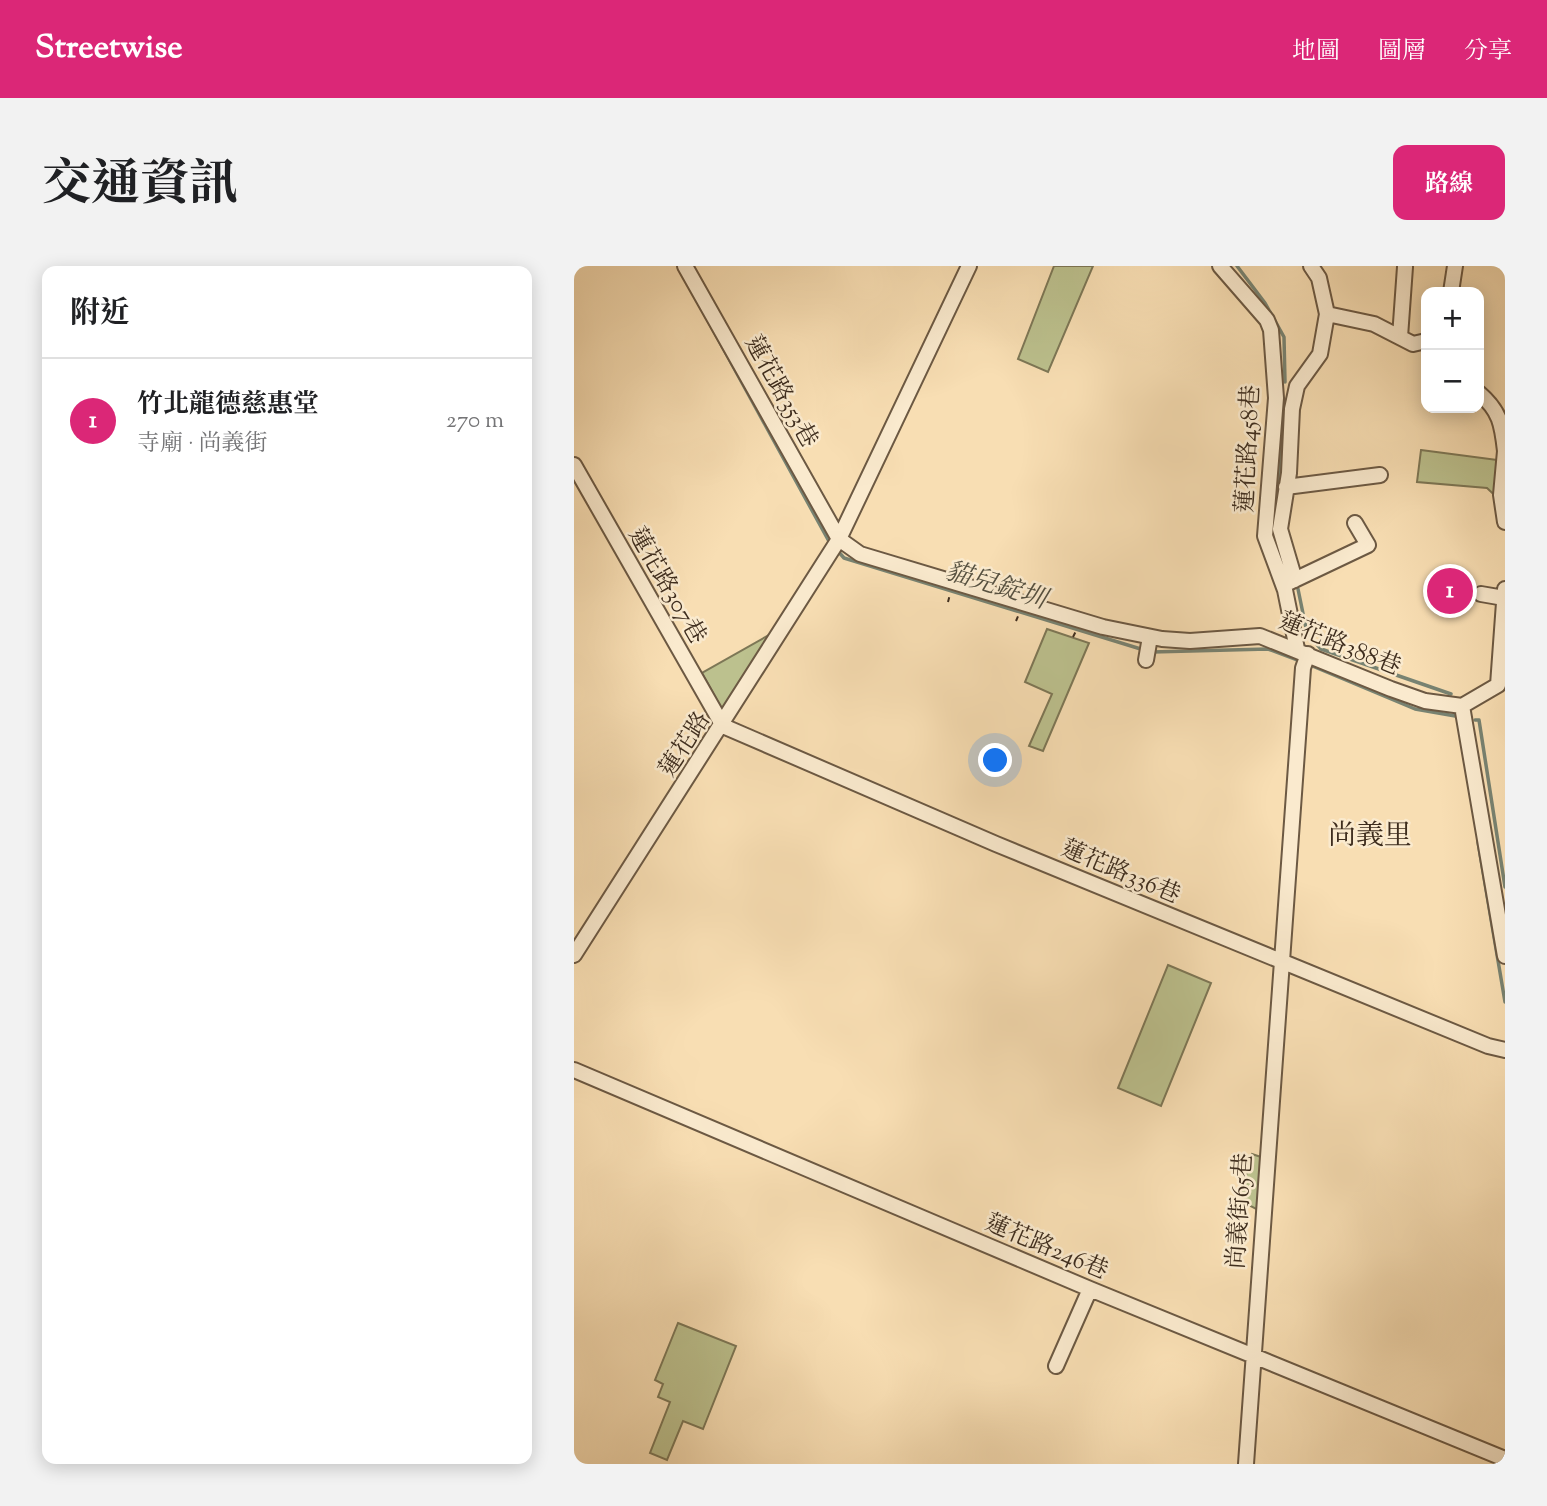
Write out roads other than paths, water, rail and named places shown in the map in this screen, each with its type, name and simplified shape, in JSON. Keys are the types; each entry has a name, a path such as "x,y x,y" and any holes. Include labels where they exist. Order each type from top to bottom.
{"street":[{"name":"蓮花路353巷","path":"685,266 839,539"},
{"path":"839,539 969,266"},
{"name":"蓮花路458巷","path":"1220,266 1267,320 1271,330 1276,398 1265,536 1289,583 1303,657"},
{"path":"1276,398 1297,386 1320,354 1327,314 1319,278 1312,266"},
{"path":"1452,287 1455,266"},
{"path":"1399,337 1405,267"},
{"path":"1327,314 1374,324 1413,344 1421,342"},
{"path":"1297,386 1280,529 1289,583 1368,545 1355,523"},
{"path":"1484,397 1495,407 1502,419 1505,451 1502,495 1505,522"},
{"name":"蓮花路307巷","path":"574,466 723,726"},
{"path":"1286,487 1380,475"},
{"name":"蓮花路","path":"574,955 723,726 839,539"},
{"name":"蓮花路388巷","path":"839,539 860,554 1103,627 1150,637 1190,641 1260,636 1303,657 1413,697 1462,706"},
{"path":"1482,594 1504,603 1501,685 1462,706 1505,956"},
{"path":"1146,660 1150,637"},
{"name":"尚義街65巷","path":"1245,1464 1303,657"},
{"name":"蓮花路336巷","path":"723,726 1280,961 1505,1051"},
{"name":"蓮花路246巷","path":"574,1070 1252,1357 1505,1459"},
{"path":"1056,1366 1090,1289"}],"waterway":[{"path":"1237,266 1265,303 1284,337 1285,382"},
{"name":"貓兒錠圳","path":"695,297 831,545"},
{"path":"1277,502 1285,403"},
{"name":"貓兒錠圳","path":"837,550 844,558 1144,650"},
{"path":"1298,589 1307,633 1321,649 1451,694"},
{"name":"貓兒錠圳","path":"1152,652 1268,649 1303,662"},
{"name":"貓兒錠圳","path":"1310,665 1415,709 1461,717"},
{"name":"貓兒錠圳","path":"1475,720 1479,720 1505,887"},
{"path":"1478,842 1505,1002"}],"place":[{"name":"竹北龍德慈惠堂","path":"1450,591"}],"district":[{"name":"尚義里","path":"1370,834"}]}
